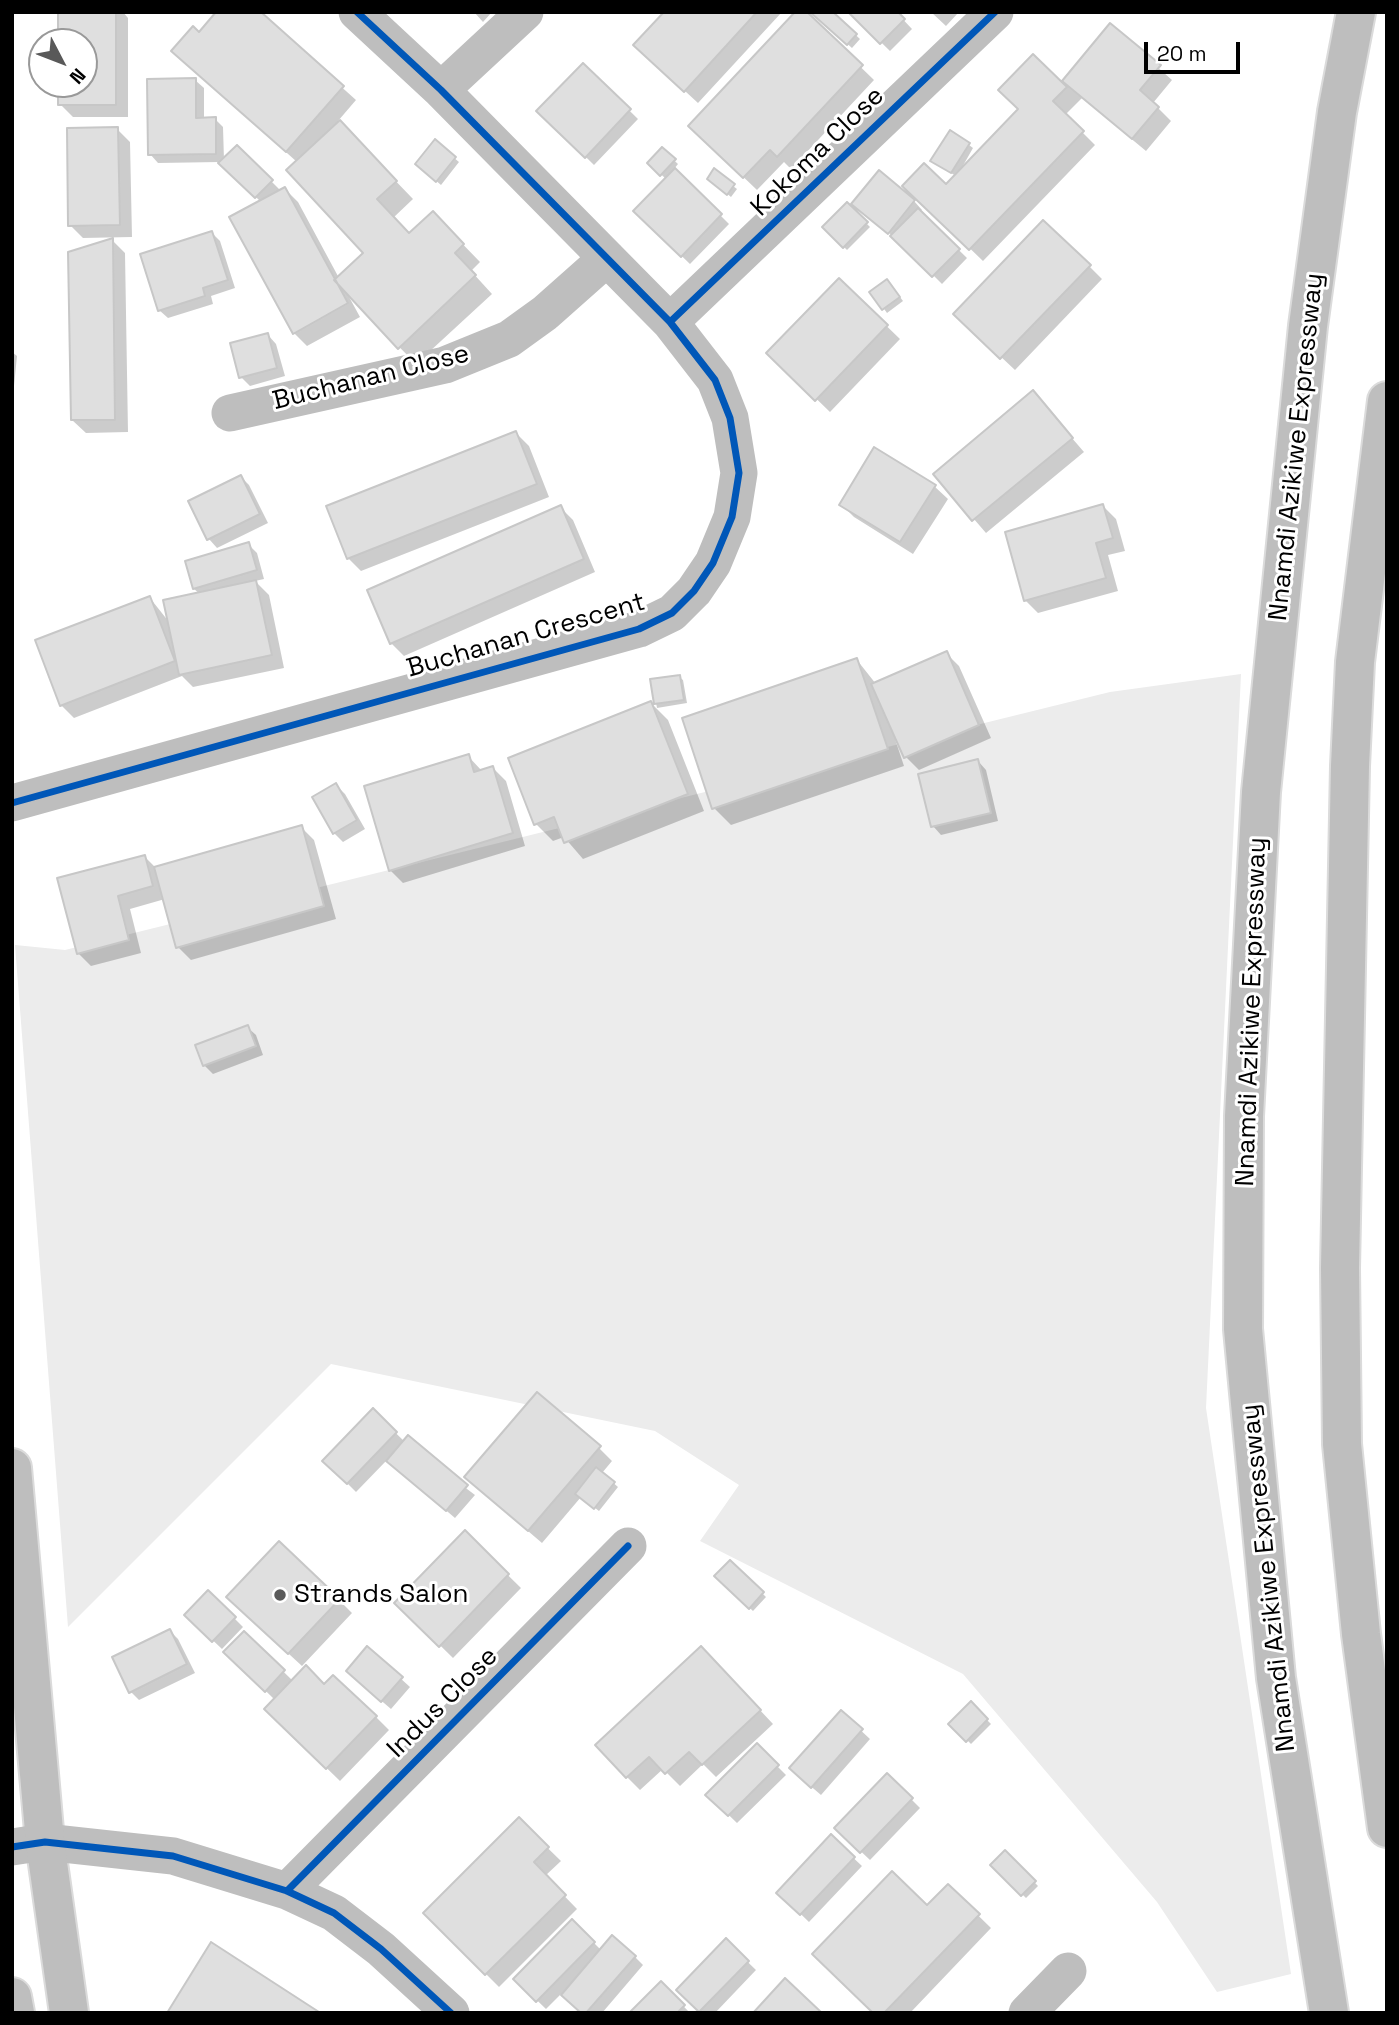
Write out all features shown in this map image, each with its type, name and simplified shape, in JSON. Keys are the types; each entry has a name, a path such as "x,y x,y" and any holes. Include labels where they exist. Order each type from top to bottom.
{"main road":[{"name":"Nnamdi Azikiwe Expressway","path":"1329,2013 1274,1665 1243,1329 1244,1115 1261,792 1308,326 1337,112 1356,12"},
{"path":"1387,401 1359,621 1350,753 1340,1268 1342,1444 1361,1634 1387,1828"},
{"path":"12,1468 20,1559 29,1845 69,2013"},
{"path":"12,1997 15,2013"}],"street":[{"name":"Buchanan Crescent","path":"12,803 626,632 672,613 694,591 713,563 732,517 739,473 730,418 715,380 670,322 442,90 357,12"},
{"path":"442,90 524,12"},
{"name":"Kokoma Close","path":"670,322 995,12"},
{"name":"Buchanan Close","path":"230,413 444,365 509,338 545,313 607,258"},
{"name":"Indus Close","path":"287,1891 628,1546"},
{"path":"29,1845 173,1856 287,1891 334,1913 381,1949 451,2013"},
{"path":"1027,2013 1068,1971"}],"shaded area":[{"path":"1241,674 1206,1408 1291,1974 1217,1992 1157,1902 963,1674 700,1541 739,1485 655,1431 331,1364 68,1627 15,945 65,950 1110,692"}],"building":[{"path":"58,12 116,12 116,105 58,105 58,98 98,98 98,28 58,28"},
{"path":"216,12 261,12 344,86 286,152 171,51 193,26 199,32"},
{"path":"664,12 757,12 684,92 633,45"},
{"path":"795,12 807,12 863,65 777,157 770,150 743,178 688,126"},
{"path":"810,12 833,12 857,34 847,45"},
{"path":"848,12 898,12 905,19 880,44"},
{"path":"1110,23 1161,65 1140,90 1159,107 1132,139 1062,81"},
{"path":"1033,54 1067,87 1053,101 1084,131 969,250 902,186 924,163 946,184 1018,109 998,90"},
{"path":"583,63 631,109 585,158 536,111"},
{"path":"196,78 196,118 216,117 216,154 148,155 147,79"},
{"path":"340,120 397,181 377,199 409,233 433,211 464,244 455,253 476,275 398,349 334,280 363,253 286,170"},
{"path":"118,127 120,225 68,226 67,128"},
{"path":"950,130 970,143 951,173 930,161"},
{"path":"435,139 456,157 436,182 415,164"},
{"path":"237,145 273,180 255,198 218,163"},
{"path":"662,147 676,159 660,176 647,163"},
{"path":"675,168 722,214 681,257 633,211"},
{"path":"714,168 735,184 727,195 707,179"},
{"path":"879,170 915,200 888,234 851,204"},
{"path":"285,187 348,303 293,334 229,217"},
{"path":"847,202 868,222 843,248 822,227"},
{"path":"918,208 960,249 932,277 890,236"},
{"path":"1043,220 1091,265 1000,359 953,314"},
{"path":"212,231 228,280 203,288 205,296 158,311 140,254"},
{"path":"113,238 115,420 71,420 68,252"},
{"path":"839,278 888,325 815,401 766,353"},
{"path":"887,279 900,297 882,310 869,292"},
{"path":"268,333 277,368 239,378 230,343"},
{"path":"1033,390 1073,438 972,521 933,474"},
{"path":"516,431 537,484 347,559 326,506"},
{"path":"874,447 936,485 900,542 839,505"},
{"path":"241,475 260,514 207,540 188,501"},
{"path":"1103,504 1113,538 1096,543 1106,578 1024,601 1005,532"},
{"path":"561,505 584,559 390,644 367,590"},
{"path":"249,542 257,570 193,589 185,561"},
{"path":"256,580 272,655 179,675 163,600"},
{"path":"150,596 175,661 60,706 35,640"},
{"path":"947,651 979,725 904,758 871,684"},
{"path":"857,658 888,749 712,809 682,718"},
{"path":"680,675 684,700 654,704 650,679"},
{"path":"651,701 688,794 564,843 554,817 534,825 508,758"},
{"path":"469,754 474,772 493,766 513,833 389,871 364,786"},
{"path":"978,759 991,813 931,827 918,774"},
{"path":"336,783 357,820 333,834 312,797"},
{"path":"302,825 324,906 176,948 154,867"},
{"path":"145,855 153,886 118,896 129,940 77,954 57,878"},
{"path":"248,1025 256,1046 203,1066 195,1045"},
{"path":"537,1392 601,1446 528,1531 464,1477"},
{"path":"373,1408 397,1432 347,1484 322,1461"},
{"path":"408,1435 468,1485 446,1511 386,1461"},
{"path":"596,1467 615,1482 594,1509 575,1494"},
{"path":"465,1530 509,1574 439,1647 394,1603"},
{"path":"279,1541 340,1599 288,1654 226,1597"},
{"path":"730,1560 764,1592 749,1609 714,1576"},
{"path":"208,1590 236,1617 212,1642 184,1615"},
{"path":"170,1629 187,1664 129,1693 112,1657"},
{"path":"244,1631 285,1670 265,1692 223,1652"},
{"path":"367,1646 403,1677 381,1702 346,1671"},
{"path":"701,1646 761,1710 702,1765 689,1752 665,1774 649,1757 626,1778 595,1745"},
{"path":"306,1665 324,1684 333,1675 377,1716 326,1769 264,1709"},
{"path":"971,1701 988,1719 966,1742 948,1724"},
{"path":"841,1710 863,1729 811,1788 789,1768"},
{"path":"757,1743 779,1765 728,1816 705,1795"},
{"path":"887,1773 913,1798 860,1853 834,1828"},
{"path":"519,1817 549,1847 534,1862 566,1895 485,1975 423,1913"},
{"path":"831,1834 855,1857 800,1915 776,1893"},
{"path":"1005,1850 1036,1881 1021,1896 990,1865"},
{"path":"892,1871 927,1905 948,1884 980,1914 884,2013 873,2013 812,1954"},
{"path":"572,1919 595,1942 536,2002 513,1979"},
{"path":"612,1935 636,1956 586,2013 581,2013 561,1995"},
{"path":"726,1938 749,1961 699,2012 676,1990"},
{"path":"211,1942 319,2012 167,2013"},
{"path":"785,1978 822,2013 753,2013"},
{"path":"661,1981 685,2005 677,2013 629,2013"}],"cycle path":[{"path":"12,803 639,629 672,613 694,591 713,563 732,517 739,473 730,418 715,380 670,322 441,90 357,12"},
{"path":"670,322 995,12"},
{"path":"287,1891 628,1546"},
{"path":"12,1847 45,1842 173,1856 287,1891 334,1913 381,1949 451,2013"}],"place":[{"name":"Strands Salon","path":"280,1595"}]}
